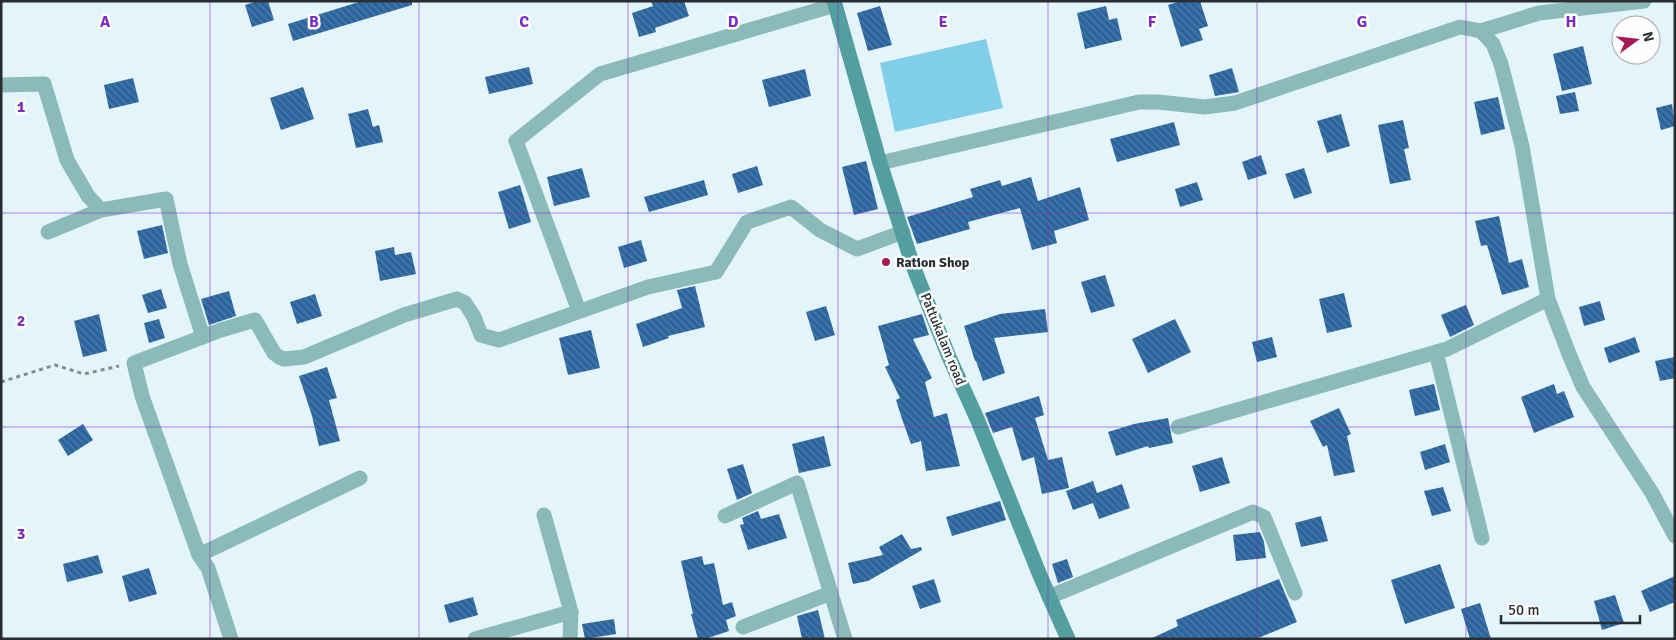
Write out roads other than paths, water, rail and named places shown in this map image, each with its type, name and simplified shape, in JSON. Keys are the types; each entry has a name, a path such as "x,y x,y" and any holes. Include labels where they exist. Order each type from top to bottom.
{"main road":[{"name":"Pattukalam road","path":"834,3 880,163 913,266 1068,639"}],"street":[{"path":"880,163 1139,102 1158,102 1205,108 1235,103 1460,27 1481,32 1539,13 1644,1"},
{"path":"579,311 516,141 600,74 834,3"},
{"path":"1481,32 1493,44 1501,64 1522,146 1548,299 1583,387 1652,493 1675,536"},
{"path":"1,85 44,84 67,160 88,196 101,210"},
{"path":"48,232 101,210 166,199 180,264 203,337"},
{"path":"231,639 208,568 198,555 142,396 134,363 255,320 279,357 284,359 304,357 404,315 457,299 465,303 474,317 481,335 499,340 648,287 716,272 747,222 791,207 820,230 857,249 903,232"},
{"path":"1178,427 1460,344 1548,299"},
{"path":"1436,352 1482,538"},
{"path":"198,555 360,478"},
{"path":"725,516 796,483 846,639"},
{"path":"1049,597 1254,512 1264,517 1295,593"},
{"path":"544,515 571,612 570,639"},
{"path":"744,627 831,593"},
{"path":"475,639 571,612"}],"place":[{"name":"Ration Shop","path":"886,262"}]}
